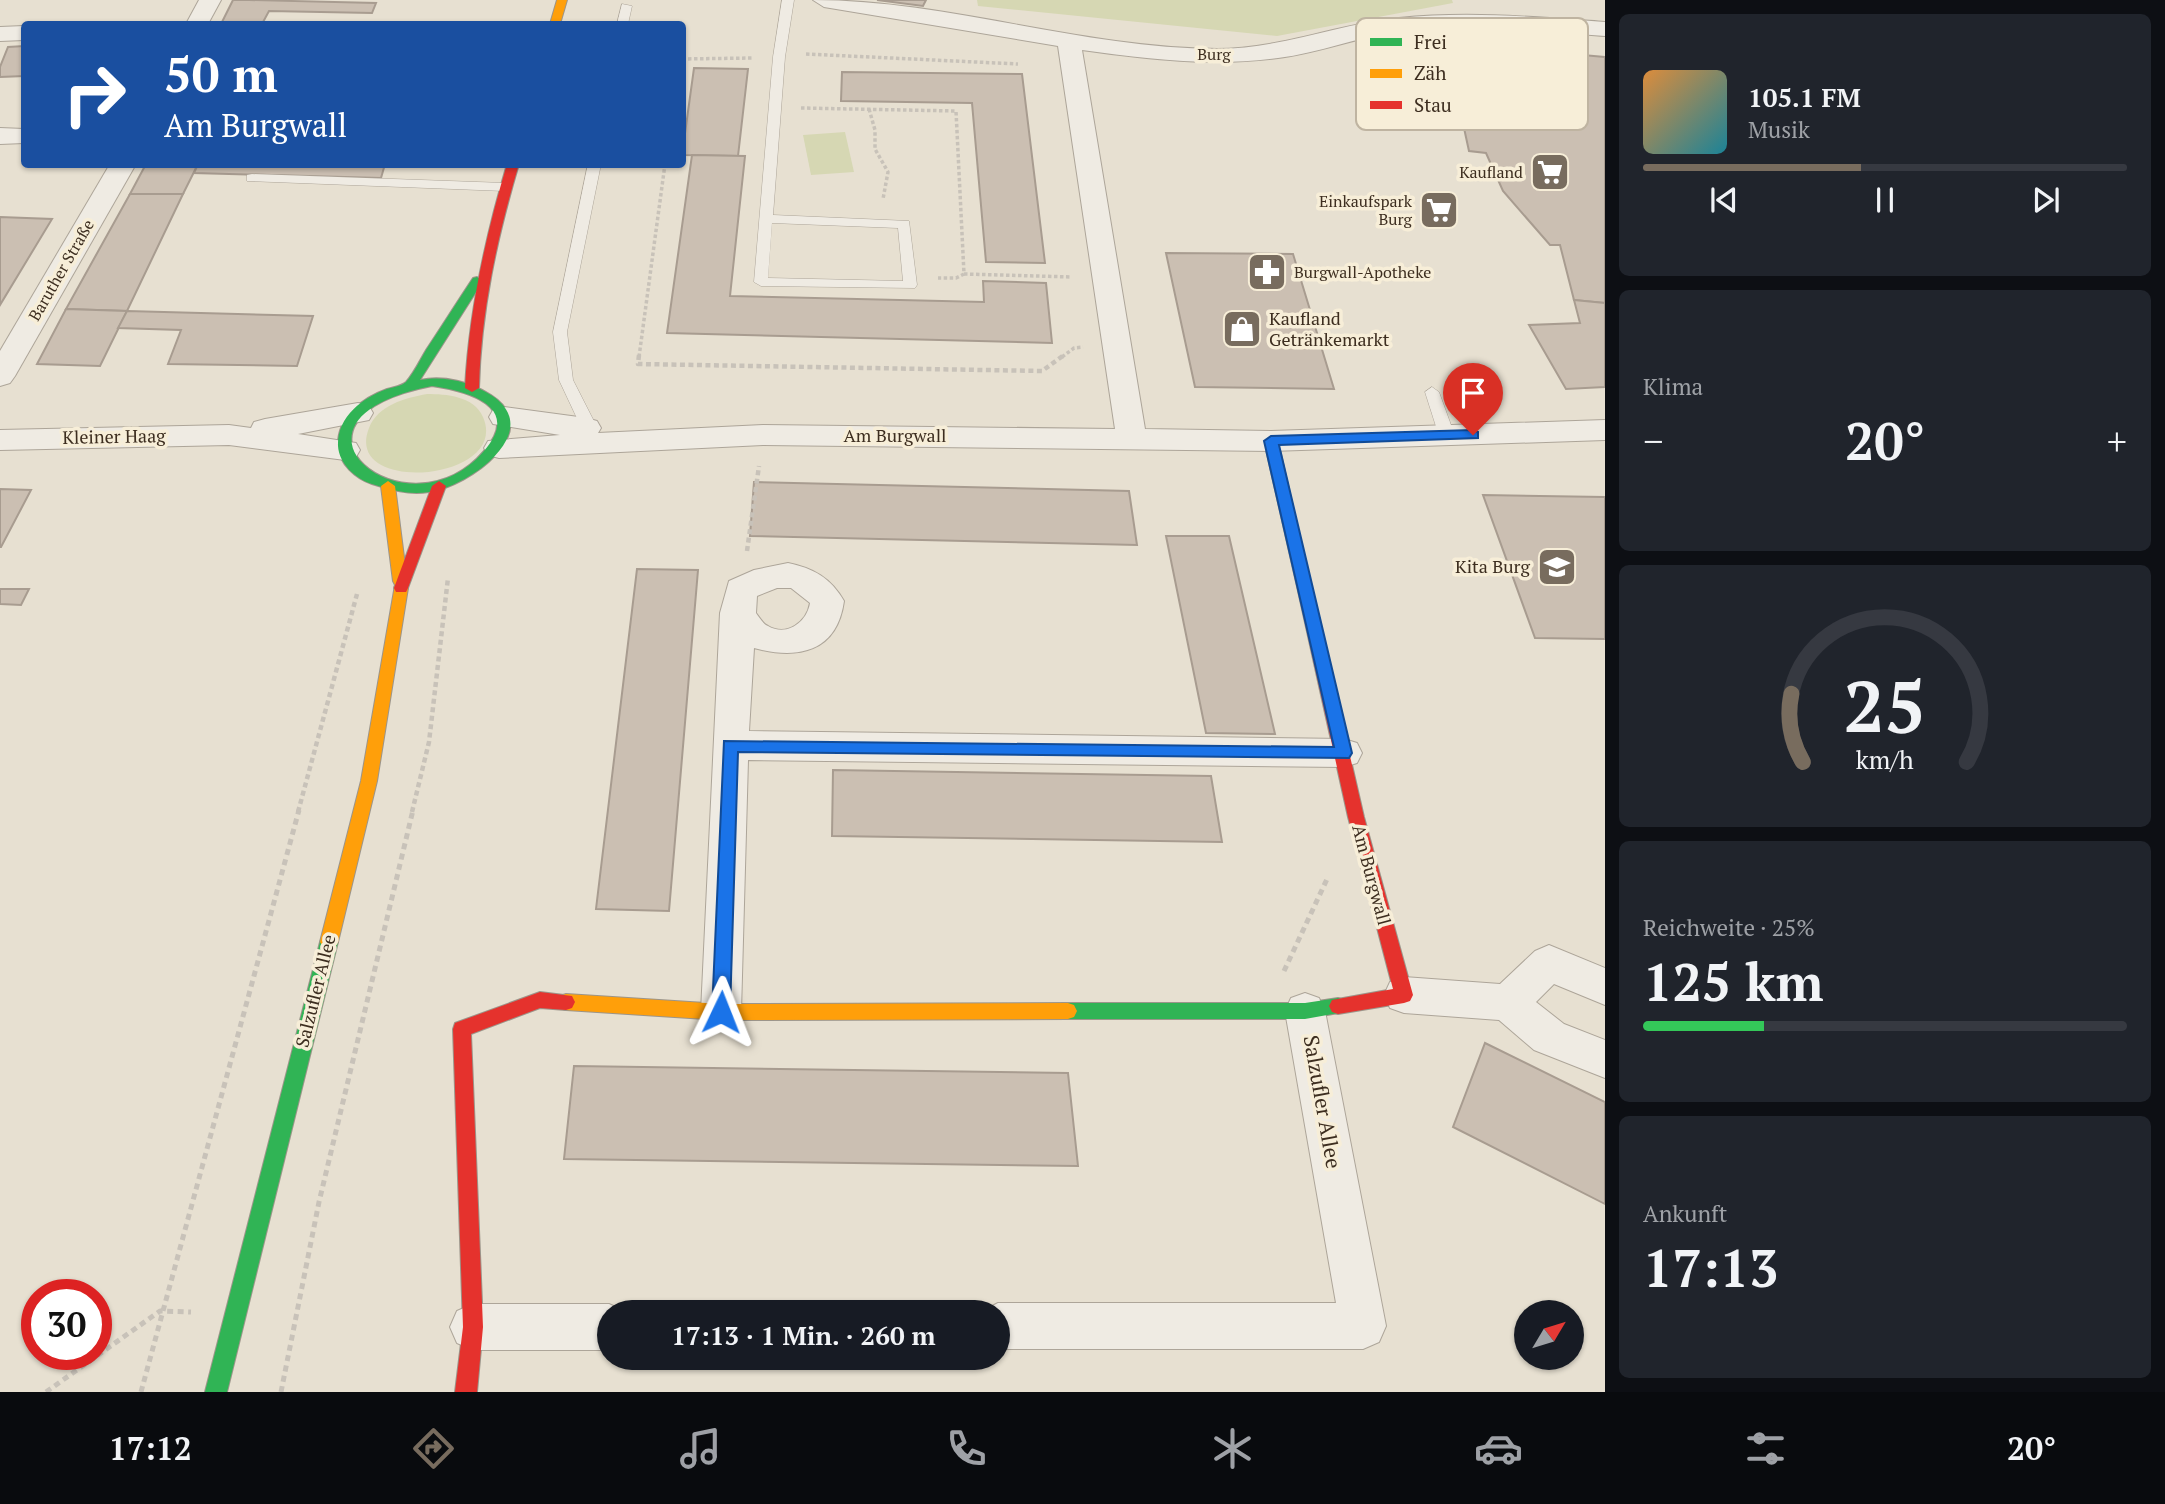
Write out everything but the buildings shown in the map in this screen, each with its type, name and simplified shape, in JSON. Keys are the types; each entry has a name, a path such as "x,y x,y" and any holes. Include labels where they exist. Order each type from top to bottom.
{"main road":[{"path":"556,21 562,0"},
{"path":"472,388 472,356 480,277 512,168"},
{"path":"411,384 480,277"},
{"path":"453,383 472,388 486,395 504,417 505,433 499,448 485,465 465,478 439,486 413,489 388,486 367,478 352,465 345,450 349,425 372,400 411,384 453,383"},
{"name":"Am Burgwall","path":"1271,441 1356,817 1404,995"},
{"name":"Salzufler Allee","path":"388,486 401,587"},
{"name":"Salzufler Allee","path":"216,1392 369,781 401,587 439,486"},
{"path":"466,1392 474,1327 461,1029 540,1000 721,1012 1286,1010 1404,995"}],"street":[{"path":"199,21 210,0"},
{"name":"Burg","path":"824,0 1071,54 1138,51 1218,56 1280,51 1356,34"},
{"path":"0,34 21,33"},
{"path":"1071,54 1131,437"},
{"path":"0,135 21,136"},
{"name":"Baruther Straße","path":"0,376 121,168"},
{"name":"Kleiner Haag","path":"0,440 229,435 358,413"},
{"name":"Am Burgwall","path":"504,417 659,438"},
{"name":"Am Burgwall","path":"499,448 659,438 763,435 1131,437 1271,441 1605,430"},
{"name":"Kleiner Haag","path":"229,435 345,450"},
{"path":"721,1012 730,745 739,601"},
{"path":"730,745 1343,753"},
{"path":"1508,1003 1549,963 1605,987"},
{"path":"1404,995 1508,1003 1549,1037 1605,1059"},
{"name":"Salzufler Allee","path":"1010,1326 1363,1325 1286,1010"},
{"path":"474,1327 597,1327"}],"lane":[{"path":"766,219 904,223 910,285 761,282 766,219 776,107 780,55 789,0"},
{"path":"624,21 626,6"},
{"path":"590,429 566,380 560,332 594,168"},
{"path":"252,178 505,187"},
{"path":"1432,392 1447,436"}],"path":[{"path":"686,59 780,55 1071,54"},
{"path":"776,107 956,111 964,274"},
{"path":"869,109 875,130 875,149 888,172 882,197 888,217 885,223"},
{"path":"664,168 638,363 1042,371 1074,348 1116,346"},
{"path":"909,278 956,278 964,274 1106,278"},
{"path":"739,601 763,435"},
{"path":"281,1392 320,1202 429,741 449,573"},
{"path":"141,1392 160,1311 360,583"},
{"path":"1286,1010 1356,817"},
{"path":"46,1392 160,1311 297,1315"}],"green space":[{"path":"977,0 1452,0 1453,3 1373,18 1356,18 1356,21 1277,36 978,6"},
{"path":"845,132 854,172 811,175 803,135"},
{"path":"427,394 451,396 473,405 483,417 485,439 473,455 452,467 426,472 401,471 379,464 367,450 369,428 373,420 393,404"}],"traffic: fast":[{"path":"411,384 477,281"},
{"path":"432,382 469,388 497,405 504,423 498,443 482,462 459,477 430,487 399,488 369,478 360,472 350,460 345,445 347,430 353,417 375,399 404,388 432,382"},
{"path":"216,1392 329,942"},
{"path":"1068,1011 1305,1011 1338,1006"}],"traffic: slow":[{"path":"556,21 562,0"},
{"path":"1271,441 1305,591"},
{"path":"388,486 400,581"},
{"path":"329,942 369,781 401,588"},
{"path":"566,1002 721,1012 1068,1011"}],"traffic: jam":[{"path":"472,388 484,274 512,168"},
{"path":"401,588 439,486"},
{"path":"1305,591 1356,817 1404,995 1338,1006"},
{"path":"466,1392 473,1327 462,1029 540,1000 566,1002"}],"place":[{"name":"Kaufland","path":"1550,172"},
{"name":"Einkaufspark Burg","path":"1439,210"},
{"name":"Burgwall-Apotheke","path":"1267,272"},
{"name":"Kaufland Getränkemarkt","path":"1242,329"},
{"name":"Kita Burg","path":"1557,567"}],"route":[{"path":"721,1012 730,745 1343,753 1271,441 1473,435"}]}
